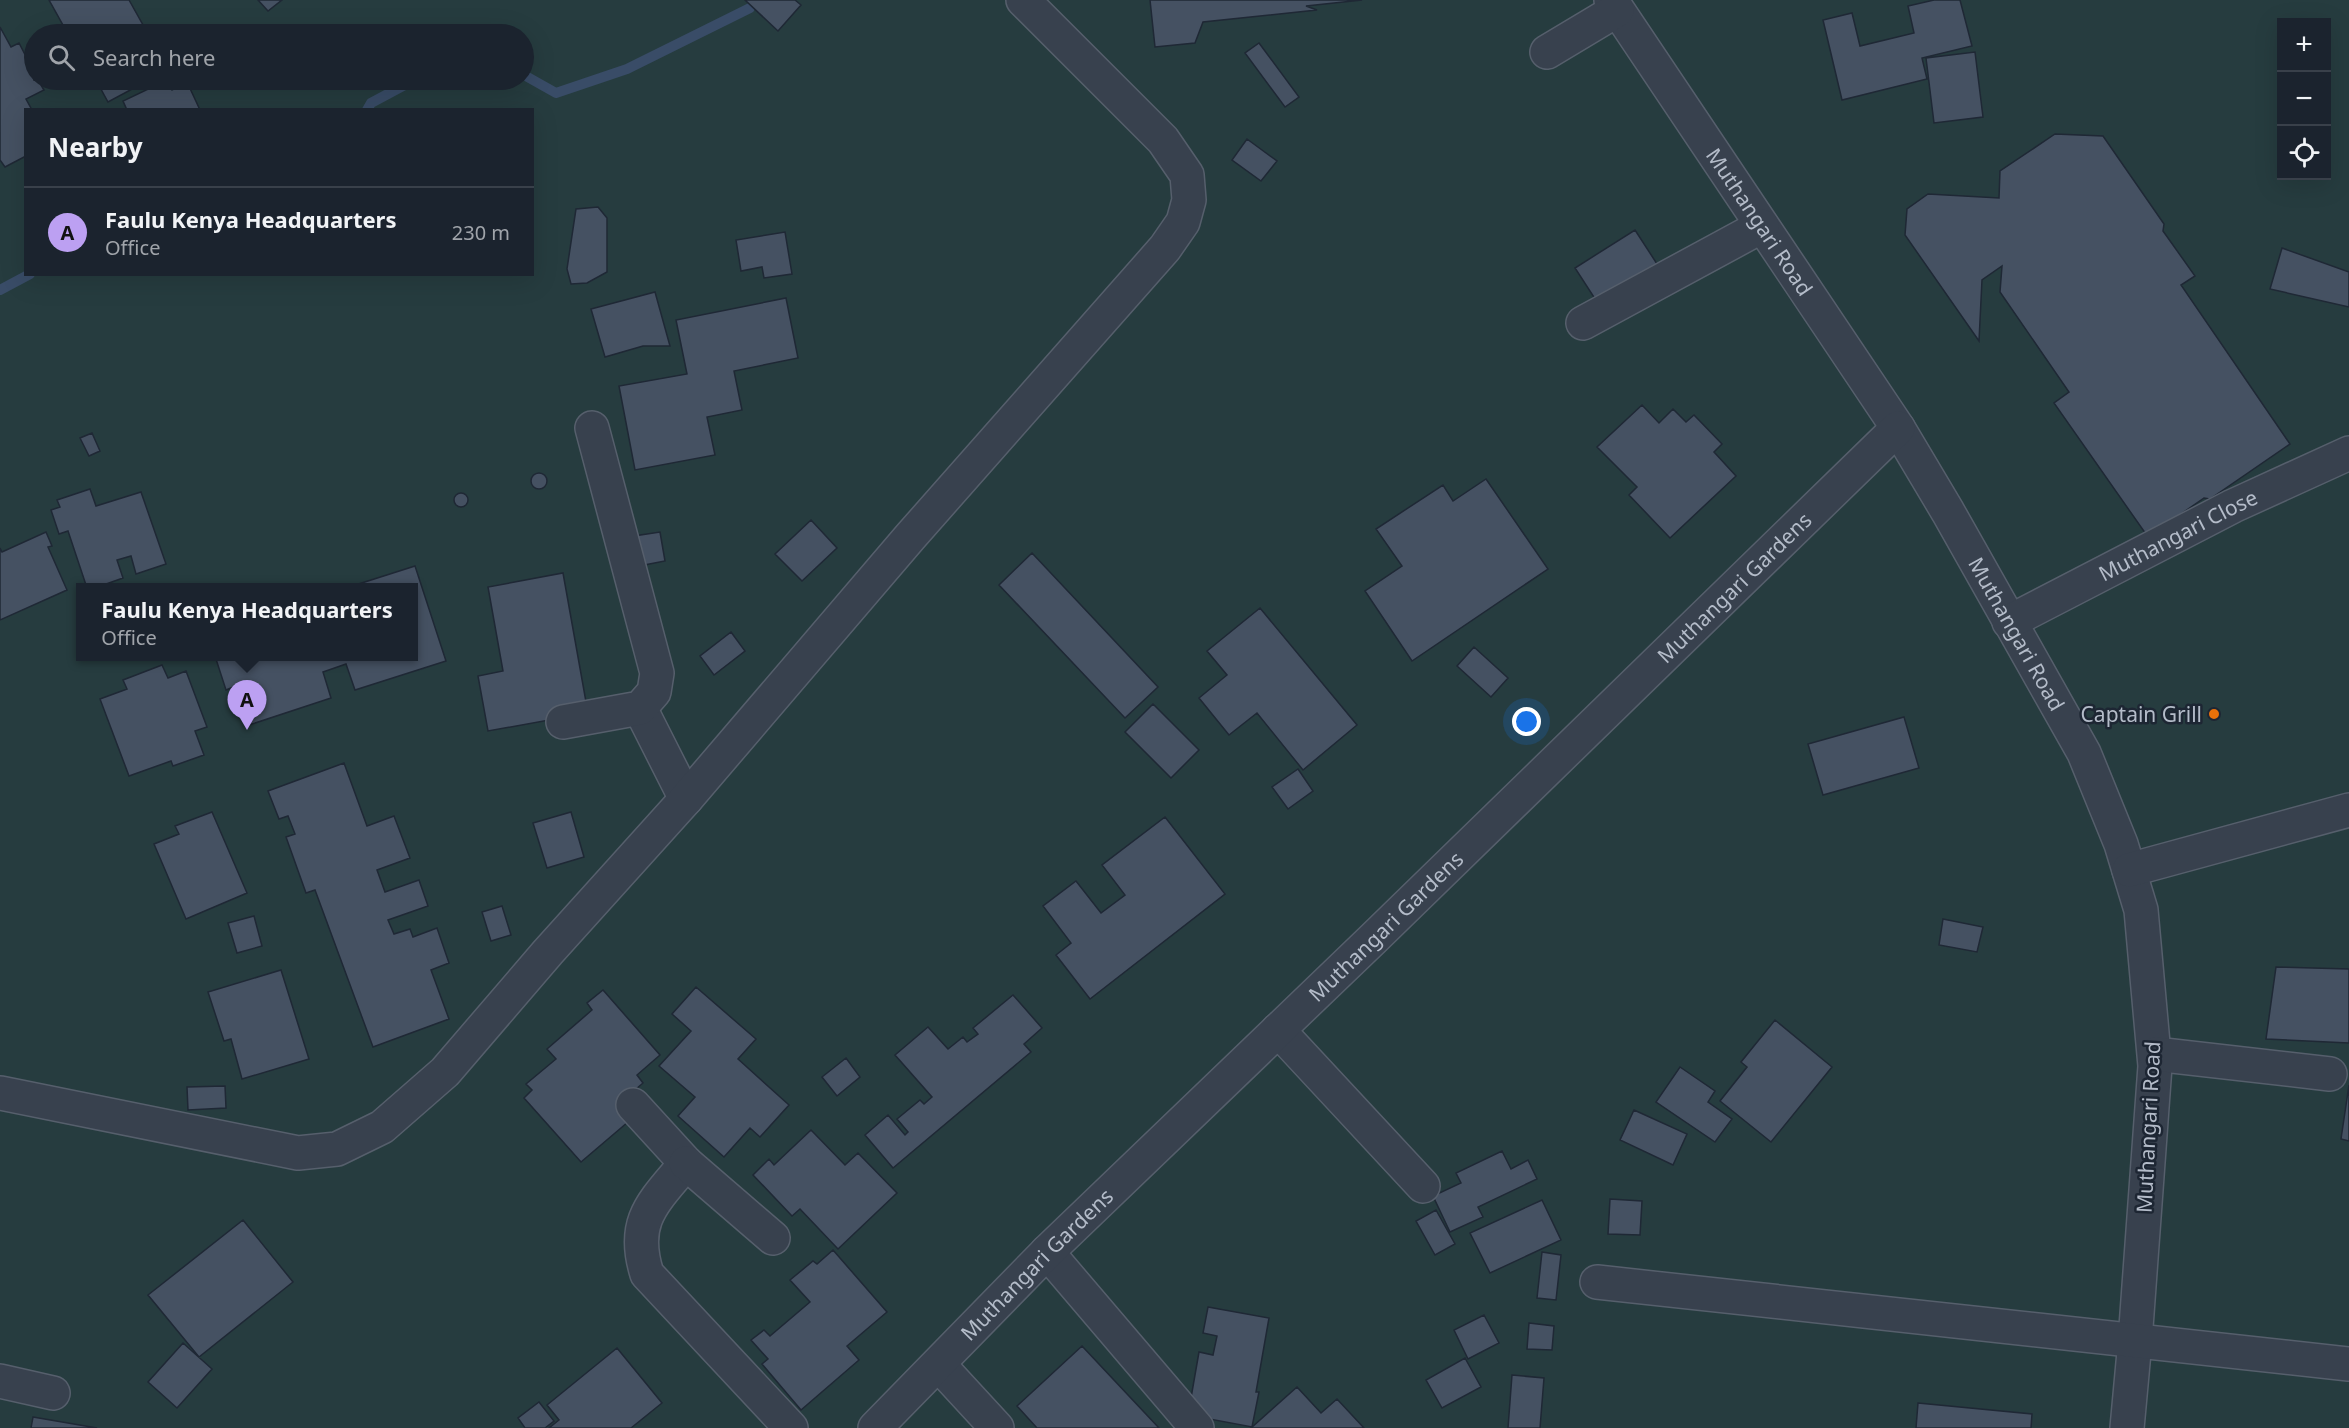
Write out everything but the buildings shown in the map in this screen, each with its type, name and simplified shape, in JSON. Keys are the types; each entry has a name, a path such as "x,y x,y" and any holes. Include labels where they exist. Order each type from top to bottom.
{"street":[{"path":"0,1093 298,1152 337,1149 382,1127 445,1072 548,952 686,799 910,537 1165,248 1183,222 1189,200 1187,175 1163,140 1023,0"},
{"path":"1547,52 1614,5"},
{"name":"Muthangari Road","path":"1614,5 1898,428 2084,753 2121,844 2141,910 2155,1054 2127,1428"},
{"path":"1583,324 1762,226"},
{"path":"563,722 640,708 654,692 657,673 592,428"},
{"name":"Muthangari Gardens","path":"875,1428 1047,1252 1898,428"},
{"name":"Muthangari Close","path":"2009,622 2233,506 2349,453"},
{"path":"640,708 686,799"},
{"path":"2129,870 2349,810"},
{"path":"1278,1030 1423,1186"},
{"path":"2155,1054 2330,1074"},
{"path":"633,1105 686,1163 773,1238"},
{"path":"686,1163 645,1217 641,1231 642,1259 647,1274 791,1428"},
{"path":"1047,1252 1197,1428"},
{"path":"1597,1282 2349,1364"},
{"path":"939,1365 997,1428"},
{"path":"0,1381 53,1393"}],"green space":[{"path":"0,0 2349,0 2349,1428 0,1428"}],"waterway":[{"path":"534,81 556,93 627,69 750,8"},
{"path":"368,108 371,103 395,90"},
{"path":"0,290 26,276"}],"place":[{"name":"Captain Grill","path":"2214,714"},
{"name":"Faulu Kenya Headquarters","path":"247,730"}]}
